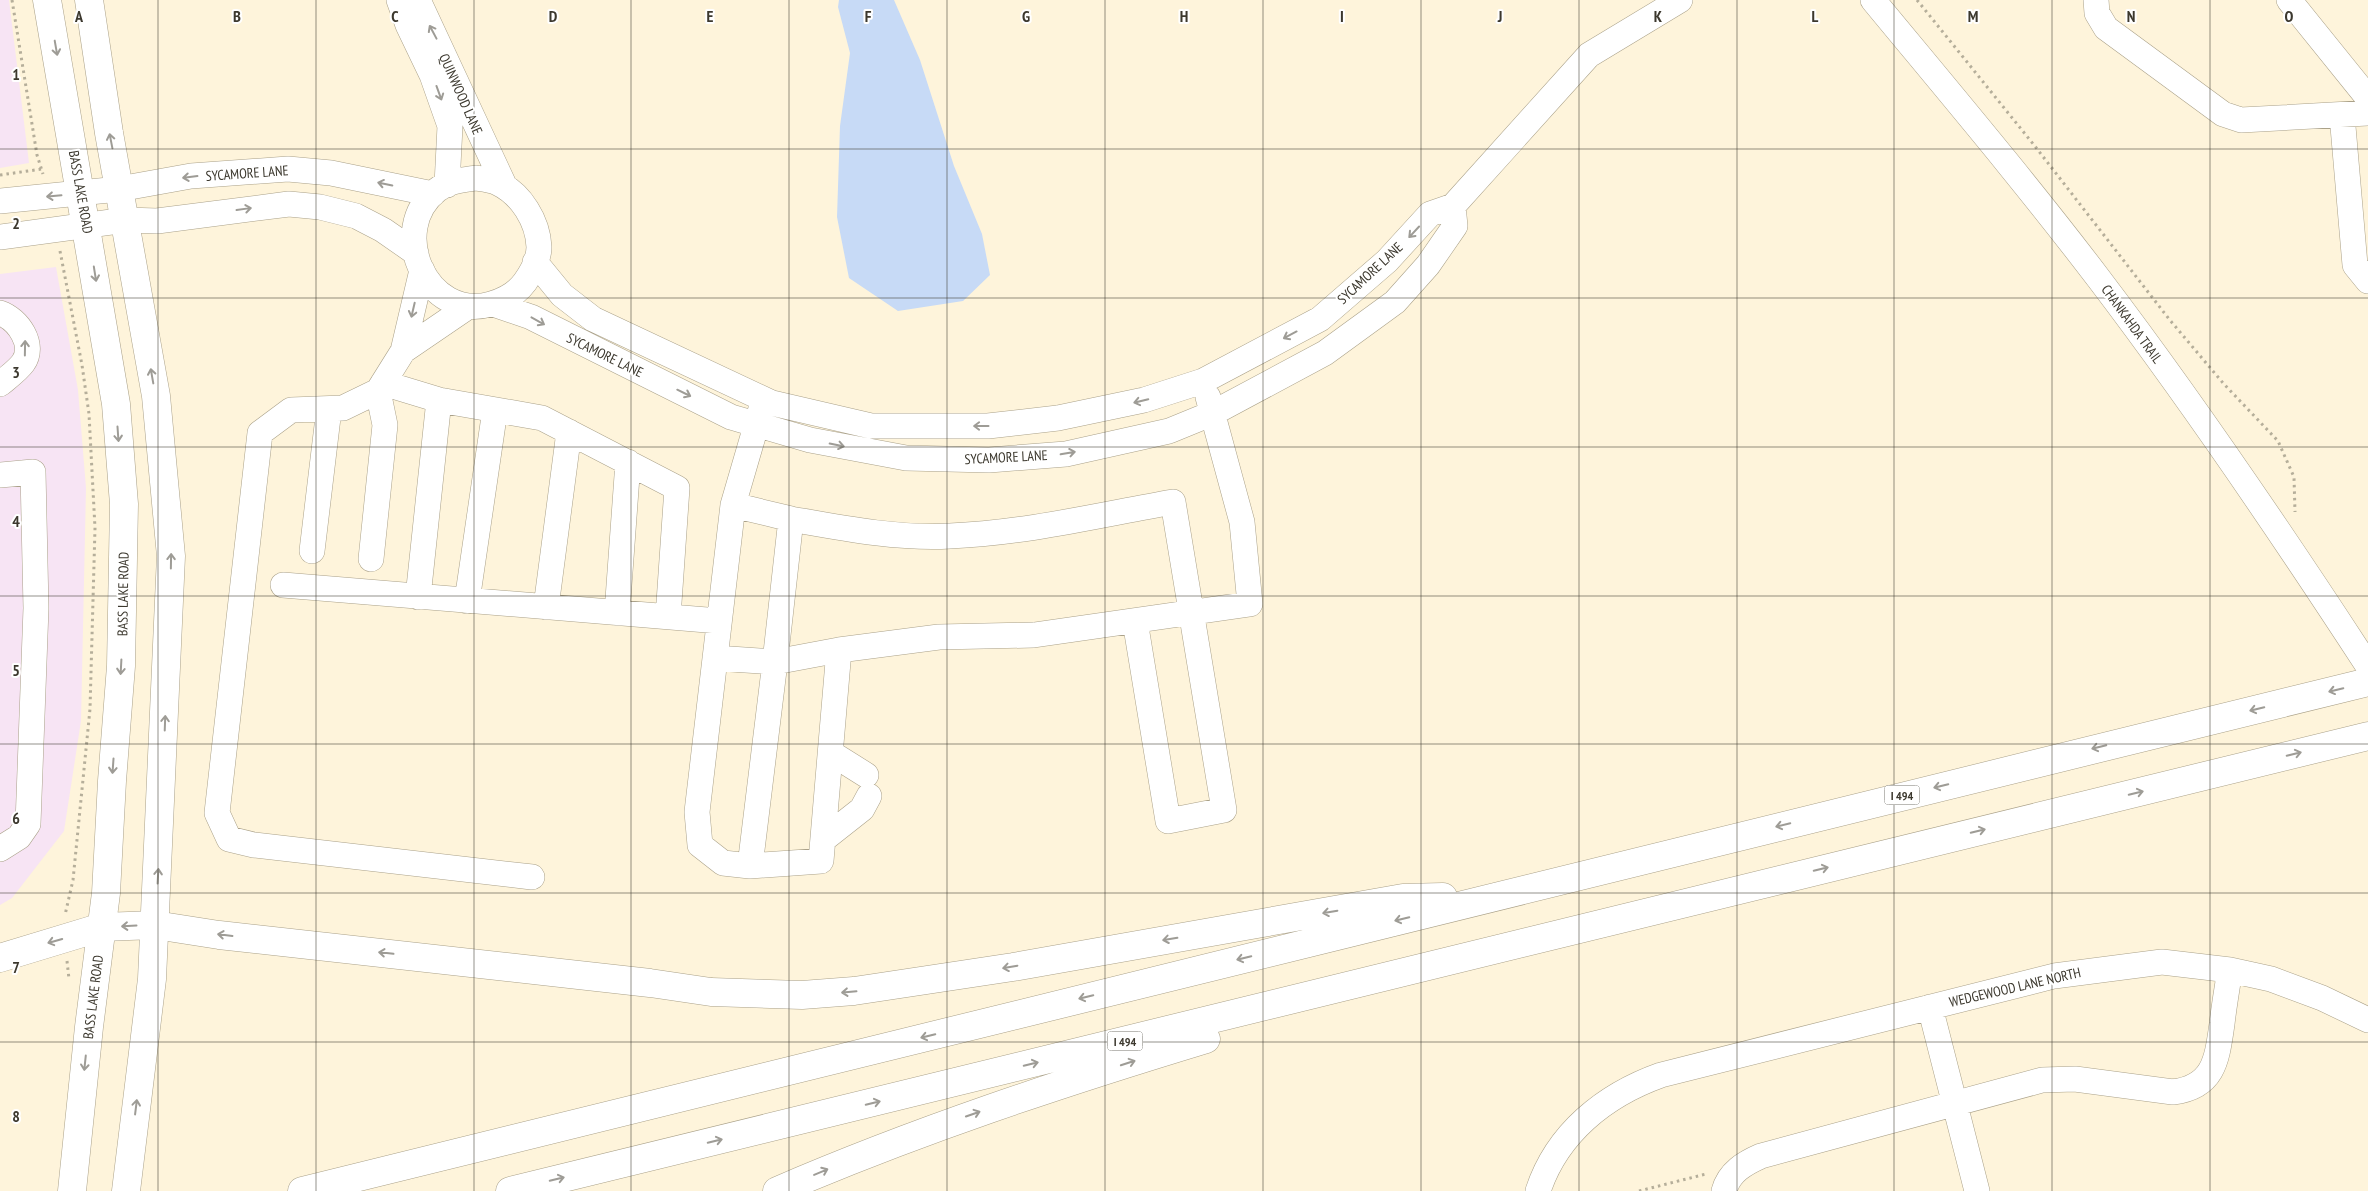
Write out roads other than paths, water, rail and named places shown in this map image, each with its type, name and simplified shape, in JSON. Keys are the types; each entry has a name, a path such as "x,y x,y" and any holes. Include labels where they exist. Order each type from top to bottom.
{"main road":[{"name":"BASS LAKE ROAD","path":"47,0 82,193 116,404 124,504 121,666 106,893 89,1027 73,1180"},
{"path":"89,0 156,396 171,556 152,980 126,1191"},
{"name":"I 494","path":"302,1191 2368,682"},
{"name":"I 494","path":"510,1191 1497,951 2356,739"},
{"path":"0,958 102,927 155,924 219,935 650,983 711,992 802,996 899,986 1403,898 1500,895"},
{"path":"776,1191 842,1163 968,1116 1141,1059 1497,951"}],"street":[{"name":"QUINWOOD LANE","path":"399,0 408,25 432,75 450,126 440,189"},
{"name":"QUINWOOD LANE","path":"418,0 506,187"},
{"name":"SYCAMORE LANE","path":"535,262 562,295 593,318 772,403 871,426 988,426 1058,418 1144,400 1203,381 1320,320 1387,260 1430,214 1453,206 1589,55 1680,0"},
{"name":"CHANKAHDA TRAIL","path":"1873,0 2099,279 2252,489 2368,666"},
{"path":"2096,0 2097,13 2106,28 2223,114 2241,120 2368,114"},
{"path":"2289,0 2368,98"},
{"path":"2342,115 2355,265 2368,281"},
{"name":"SYCAMORE LANE","path":"0,201 120,189 192,176 288,169 331,173 440,189"},
{"path":"476,178 496,182 506,187 526,208 536,230 539,248 533,270 520,288 502,301 481,305 458,305 441,295 424,277 413,239 414,223 423,204 440,189 456,180 476,178"},
{"path":"0,237 126,220 157,221 289,204 320,207 356,216 383,230 419,261"},
{"name":"SYCAMORE LANE","path":"481,305 531,316 731,417 810,440 906,458 989,460 1066,454 1169,430 1213,413 1325,353 1395,302 1428,265 1455,226 1453,206"},
{"path":"419,261 404,351 381,387 344,408 291,410 260,433 217,813 229,839 254,845 532,877"},
{"path":"404,351 481,305"},
{"path":"0,313 15,323 25,336 27,349 24,362 0,384"},
{"path":"715,658 775,662 840,650 939,637 1034,635 1250,604 1242,522 1203,381"},
{"path":"381,387 439,400 542,418 677,488 668,617"},
{"path":"371,559 385,425 381,387"},
{"path":"418,596 439,400"},
{"path":"765,400 756,424 733,505 697,812 700,845 723,863 750,866 821,861 840,650"},
{"path":"312,551 329,409"},
{"path":"467,601 495,410"},
{"path":"546,607 569,432"},
{"path":"617,613 628,462"},
{"path":"0,476 32,472 36,608 28,824 19,837 0,849"},
{"path":"733,505 791,519 872,533 949,536 1035,527 1173,502 1224,810 1168,820 1134,621"},
{"path":"750,866 791,519"},
{"path":"283,585 719,621"},
{"path":"824,839 862,809 868,786 831,753"},
{"name":"WEDGEWOOD LANE NORTH","path":"1538,1191 1548,1166 1579,1123 1608,1100 1641,1082 1661,1075 2054,976 2162,962 2230,970 2279,982 2322,998 2368,1020"},
{"path":"1728,1183 1746,1162 1761,1156 2042,1080 2057,1078 2174,1092 2187,1090 2199,1084 2209,1074 2217,1059 2230,970"},
{"path":"1930,1007 1977,1191"}],"water":[{"path":"839,0 894,0 920,60 954,166 982,234 990,275 963,301 898,311 849,278 837,217 840,126 850,53 838,7"}]}
